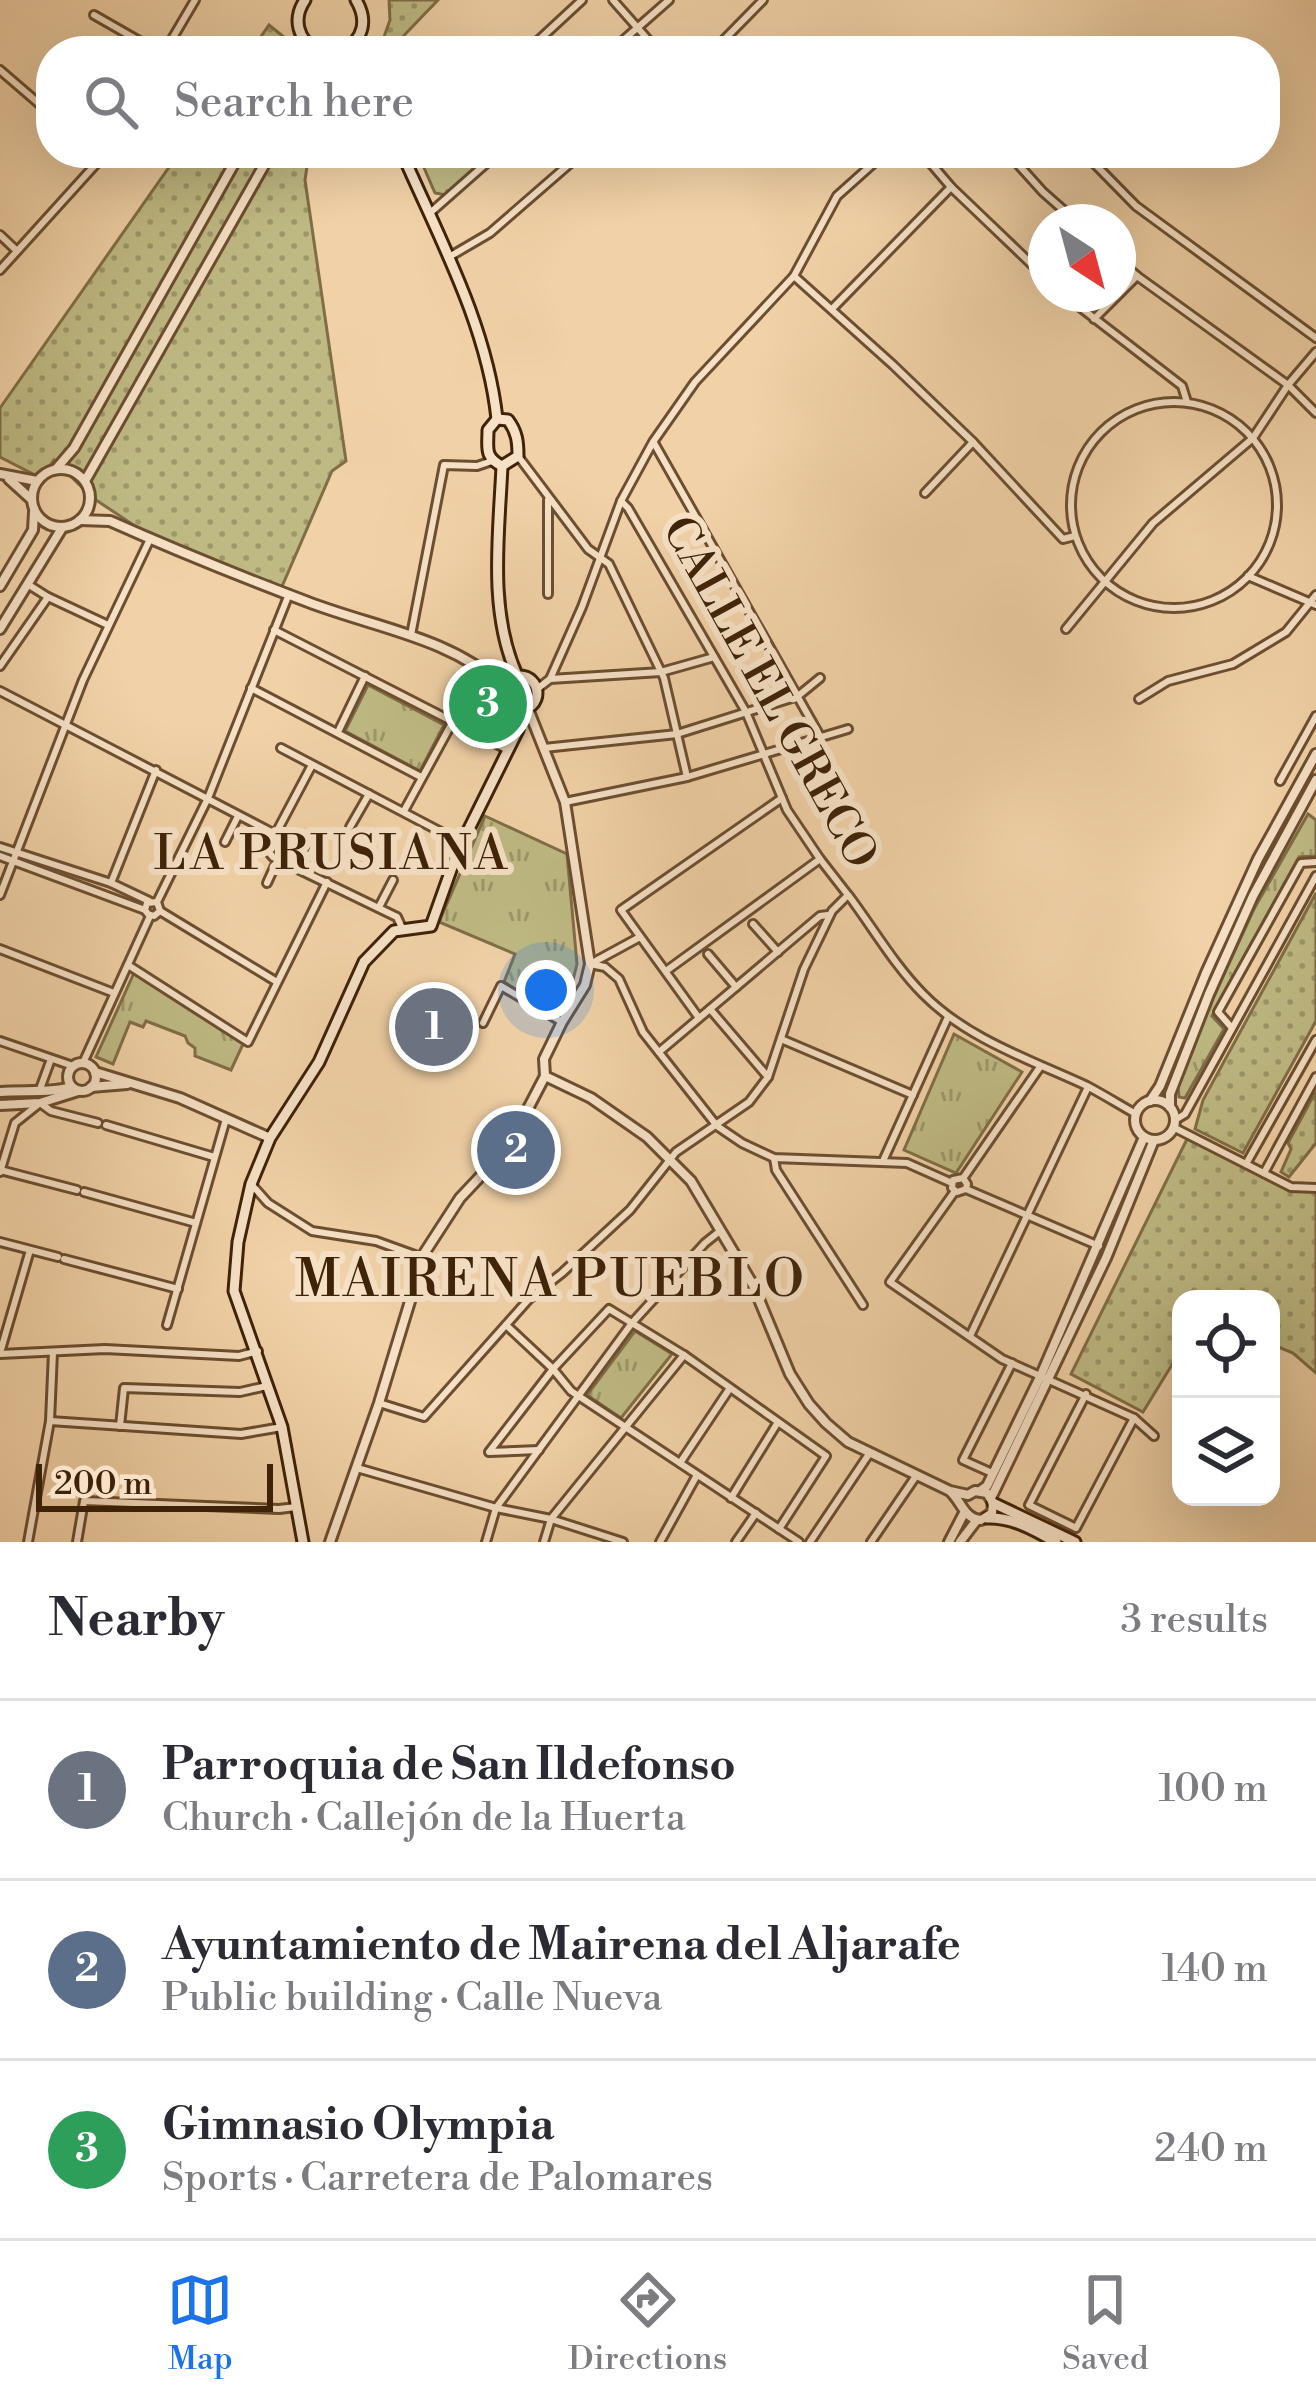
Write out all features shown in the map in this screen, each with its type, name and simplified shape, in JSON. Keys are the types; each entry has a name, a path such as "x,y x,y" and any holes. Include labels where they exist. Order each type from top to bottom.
{"main road":[{"path":"300,36 297,19 305,0"},
{"path":"357,1 363,22 360,36"},
{"path":"413,168 480,343 497,419 488,430 506,461"},
{"path":"497,419 508,420 514,428 506,461 499,589 511,680 503,699 512,709 525,710"},
{"path":"303,1542 282,1427 234,1291 238,1242 251,1184 270,1138 319,1063 364,962 382,940 402,928 430,926 462,844 525,710 536,701 532,680 511,680"},
{"path":"992,1501 1075,1542"},
{"path":"981,1519 1002,1517 1056,1542"}],"street":[{"path":"171,36 195,0"},
{"path":"543,36 582,0"},
{"path":"613,0 645,36"},
{"path":"628,36 668,0"},
{"path":"728,36 763,0"},
{"path":"94,15 133,36"},
{"path":"0,70 36,101"},
{"path":"0,270 90,168"},
{"path":"56,469 74,448 232,168"},
{"path":"85,481 262,168"},
{"path":"430,213 481,168"},
{"path":"449,257 490,233 564,168"},
{"path":"550,679 621,501 653,442 695,382 794,275 837,196 868,168"},
{"path":"935,168 1028,261"},
{"path":"1021,168 1057,204"},
{"path":"1099,168 1136,206 1316,338"},
{"path":"832,310 951,187"},
{"path":"0,235 17,251"},
{"path":"794,275 973,442 1063,539 1075,536"},
{"path":"1094,319 1137,276 1288,385 1316,413"},
{"path":"1085,312 1182,386 1186,402"},
{"path":"1066,628 1153,523 1253,438 1316,352"},
{"path":"1186,402 1212,408 1253,438 1271,470 1277,498 1274,526 1265,553 1248,576 1226,593 1173,608 1145,604 1105,582 1087,561 1075,536 1070,502 1073,485 1094,439 1120,416 1152,404 1186,402"},
{"path":"653,442 821,738"},
{"path":"925,493 973,442"},
{"path":"411,634 444,465 506,461 526,466 588,549 609,564 661,672 687,777"},
{"path":"0,586 33,530 31,499 45,473 67,469 85,481 89,507 80,520"},
{"path":"4,476 37,481"},
{"path":"4,476 31,499"},
{"path":"548,496 548,594"},
{"path":"90,499 109,520"},
{"name":"CALLE EL GRECO","path":"621,501 746,712 782,799 848,895 830,915"},
{"path":"34,511 51,526 63,528"},
{"path":"0,629 63,528 80,520 109,520 309,602 411,634 511,680"},
{"path":"0,895 65,723 151,538"},
{"path":"1139,699 1168,681 1233,664 1286,632 1314,601 1248,576"},
{"path":"29,585 108,625"},
{"path":"75,1089 68,1078 115,993 208,798 290,594"},
{"path":"0,666 48,597"},
{"path":"274,630 508,750"},
{"path":"537,688 550,679 661,672 713,657"},
{"path":"338,732 365,676"},
{"path":"544,748 677,734 798,696 820,678"},
{"path":"251,688 421,777"},
{"path":"0,691 275,834"},
{"path":"330,1542 423,1258 460,1198 508,1147 545,1076 544,1059 585,986 590,964 566,802 525,710"},
{"path":"1280,781 1316,716"},
{"path":"404,812 452,723"},
{"path":"566,802 687,777 848,730"},
{"path":"280,748 462,844"},
{"path":"1316,754 1258,859 1160,1086 1136,1114 1136,1127 1149,1138 1166,1136 1185,1114 1316,876"},
{"path":"312,765 267,850 380,907 397,917 402,928"},
{"path":"111,883 156,770"},
{"path":"1316,780 1253,896 1170,1094 1174,1124 1291,1186 1316,1188"},
{"path":"350,827 369,794"},
{"path":"699,1018 621,910 782,799"},
{"path":"225,842 238,816"},
{"path":"302,870 320,838"},
{"path":"0,847 152,908"},
{"path":"0,856 111,883 277,982"},
{"path":"267,883 278,859"},
{"path":"665,971 820,859"},
{"path":"1232,1028 1218,1012 1301,863 1316,862"},
{"path":"380,907 394,880"},
{"path":"128,965 248,1042 327,882"},
{"path":"848,895 921,993 948,1016 1136,1114"},
{"path":"659,1052 820,916 830,915"},
{"path":"379,1402 424,1417 529,1300 631,1210 676,1152 748,1102 768,1077 804,969 830,915"},
{"path":"753,924 778,952"},
{"path":"590,964 641,937"},
{"path":"0,949 115,993"},
{"path":"708,954 736,988"},
{"path":"590,964 604,967 619,979 643,1032 716,1126 742,1143 774,1158 907,1163 960,1192 968,1184 963,1178"},
{"path":"483,1023 501,986 562,1022"},
{"path":"710,1009 768,1077"},
{"path":"883,1161 948,1016"},
{"path":"781,1039 913,1095"},
{"path":"1246,1164 1316,1040"},
{"path":"0,1041 180,1098 270,1138"},
{"path":"40,1089 51,1059"},
{"path":"963,1178 1040,1067"},
{"path":"92,1087 94,1072"},
{"path":"545,1076 591,1098 647,1137 691,1181 753,1285 790,1374 809,1404 848,1442 950,1491 981,1519"},
{"path":"1264,1173 1316,1077"},
{"path":"0,1092 135,1084"},
{"path":"970,1336 1088,1087"},
{"path":"75,1089 40,1103 15,1123 0,1171 196,1223"},
{"path":"1150,1101 1170,1107"},
{"path":"0,1105 40,1103 51,1111 214,1156"},
{"path":"167,1325 226,1119"},
{"path":"960,1542 992,1513 992,1501 1149,1138"},
{"path":"949,1542 965,1503 987,1486 1106,1258 1149,1138"},
{"path":"774,1158 776,1170 863,1305"},
{"path":"963,1178 956,1178 890,1282 1012,1364 1134,1418 1154,1436"},
{"path":"251,1184 268,1203 312,1232 376,1240 423,1258"},
{"path":"966,1189 1099,1246"},
{"path":"486,1542 496,1508 632,1322 721,1231"},
{"path":"0,1242 178,1289"},
{"path":"31,1250 0,1353 105,1349 239,1356 258,1351"},
{"path":"538,1450 489,1452 553,1369 609,1309 684,1355 826,1456 779,1529"},
{"path":"506,1325 571,1391 799,1542"},
{"path":"28,1542 50,1421 53,1352"},
{"path":"544,1542 551,1519 684,1355"},
{"path":"992,1474 963,1460 1012,1364"},
{"path":"120,1426 124,1388 240,1392 269,1385"},
{"path":"680,1463 730,1388"},
{"path":"1086,1394 1029,1505 1076,1528 1134,1418"},
{"path":"50,1421 241,1434 282,1427"},
{"path":"731,1498 778,1422"},
{"path":"809,1542 869,1454"},
{"path":"357,1468 623,1542"},
{"path":"871,1542 917,1474"},
{"path":"660,1542 697,1475"},
{"path":"980,1491 992,1501"},
{"path":"77,1542 84,1501 297,1507"},
{"path":"736,1542 756,1514"}],"green space":[{"path":"389,0 438,0 403,36 384,36"},
{"path":"269,25 283,36 261,36"},
{"path":"168,168 307,168 346,461 332,471 280,591 159,542 93,498 54,460 41,478 0,457 0,408"},
{"path":"424,168 474,168 446,195 435,193"},
{"path":"368,685 444,725 420,771 345,731"},
{"path":"1308,814 1316,820 1316,856 1299,857 1212,1016 1224,1029 1185,1098 1179,1097 1178,1087 1211,1003 1254,909"},
{"path":"485,816 567,854 577,964 571,988 556,1014 504,982 515,954 439,922"},
{"path":"1316,893 1316,1021 1243,1153 1195,1129 1203,1100"},
{"path":"134,973 244,1042 231,1070 195,1056 185,1036 146,1021 143,1027 130,1022 113,1064 96,1057"},
{"path":"954,1034 1022,1072 956,1173 904,1150"},
{"path":"1316,1091 1316,1143 1289,1177 1281,1172 1291,1149 1288,1143"},
{"path":"1189,1135 1291,1187 1316,1188 1316,1373 1280,1348 1280,1290 1172,1290 1172,1365 1143,1412 1071,1374"},
{"path":"635,1331 672,1354 621,1418 587,1395"}],"place":[{"name":"Gimnasio Olympia","path":"488,704"},
{"name":"Parroquia de San Ildefonso","path":"434,1027"},
{"name":"Ayuntamiento de Mairena del Aljarafe","path":"516,1150"}],"district":[{"name":"LA PRUSIANA","path":"332,855"},
{"name":"MAIRENA PUEBLO","path":"551,1281"}]}
